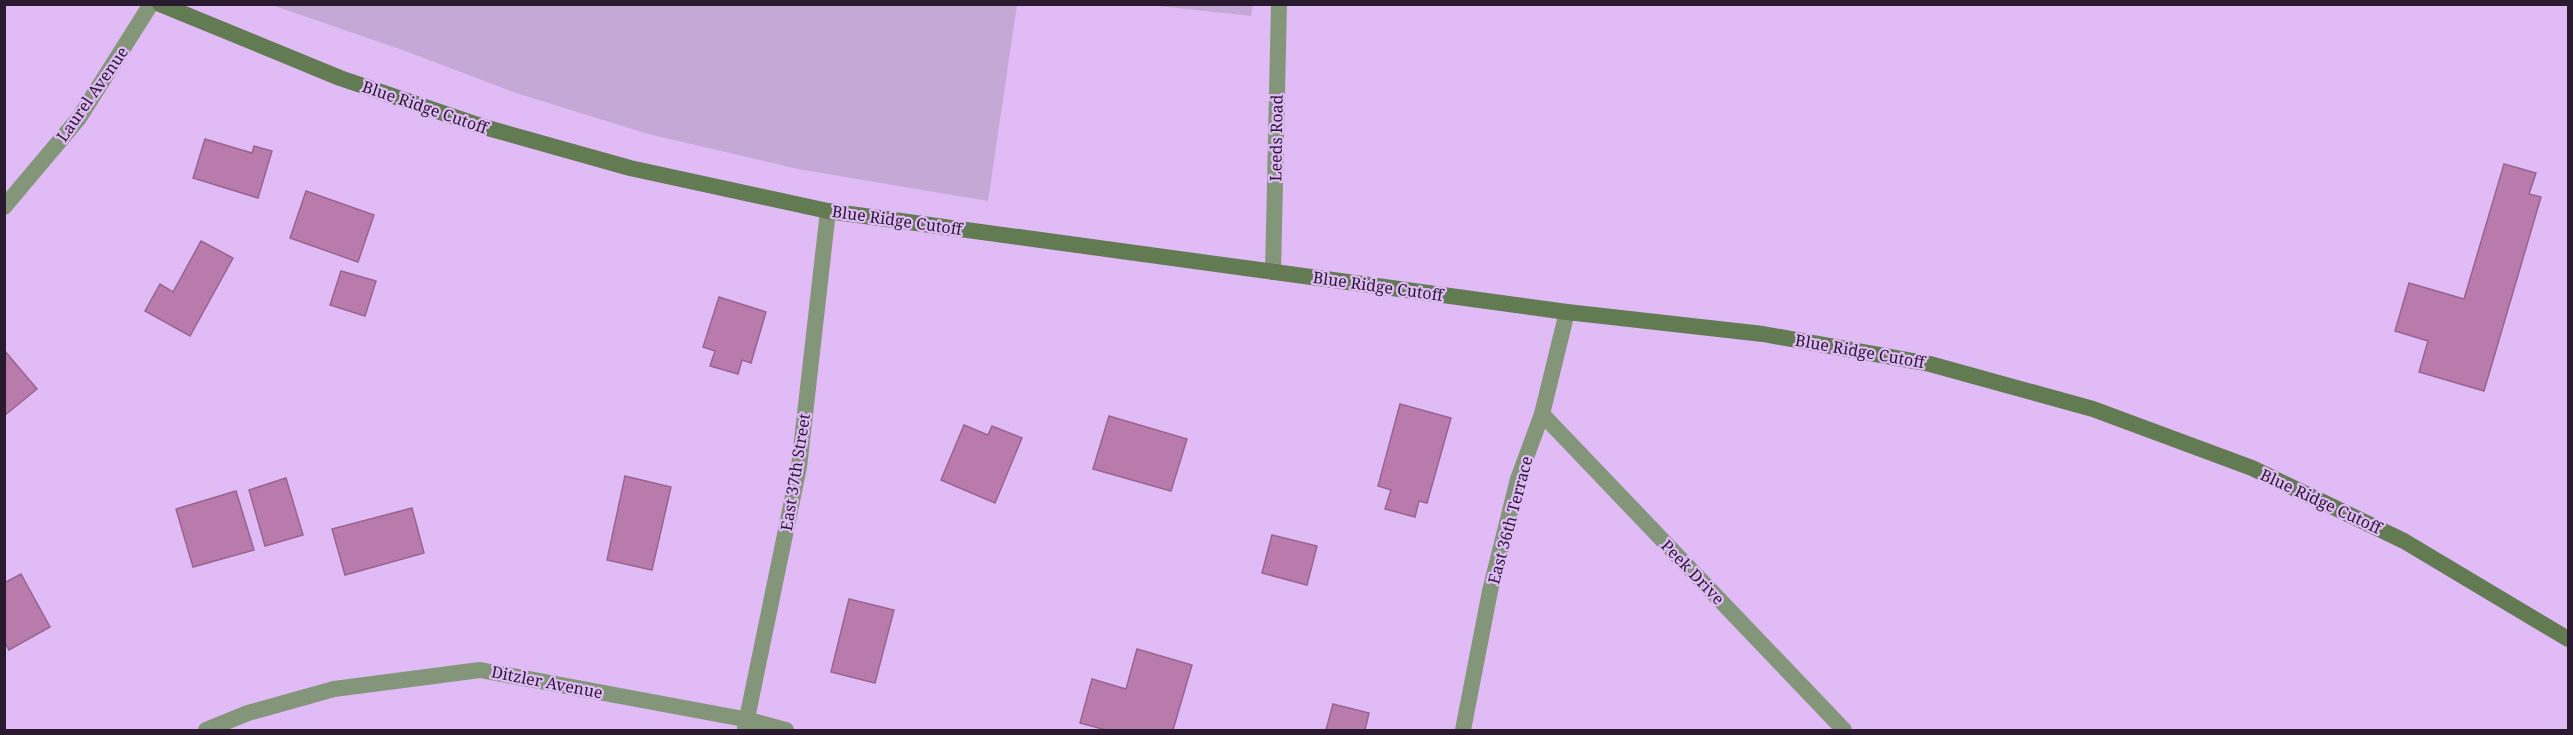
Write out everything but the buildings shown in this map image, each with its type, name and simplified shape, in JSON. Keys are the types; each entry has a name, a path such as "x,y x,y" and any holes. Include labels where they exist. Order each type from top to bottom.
{"main road":[{"name":"Blue Ridge Cutoff","path":"160,4 340,78 484,127 630,168 828,211 1567,312 1763,334 1919,362 2093,409 2252,468 2404,541 2568,639"}],"street":[{"name":"Laurel Avenue","path":"4,207 79,118 151,4"},
{"name":"Leeds Road","path":"1273,272 1280,4"},
{"name":"East 37th Street","path":"746,725 798,467 828,211"},
{"name":"East 36th Terrace","path":"1463,730 1490,591 1512,501 1542,414 1567,312"},
{"name":"Peek Drive","path":"1542,414 1844,730"},
{"name":"Ditzler Avenue","path":"206,730 248,713 334,689 480,670 746,725 786,730"}],"shaded area":[{"path":"1017,4 988,201 798,169 648,134 513,92 408,52 272,5"},
{"path":"1253,4 1251,16 1149,5"}]}
